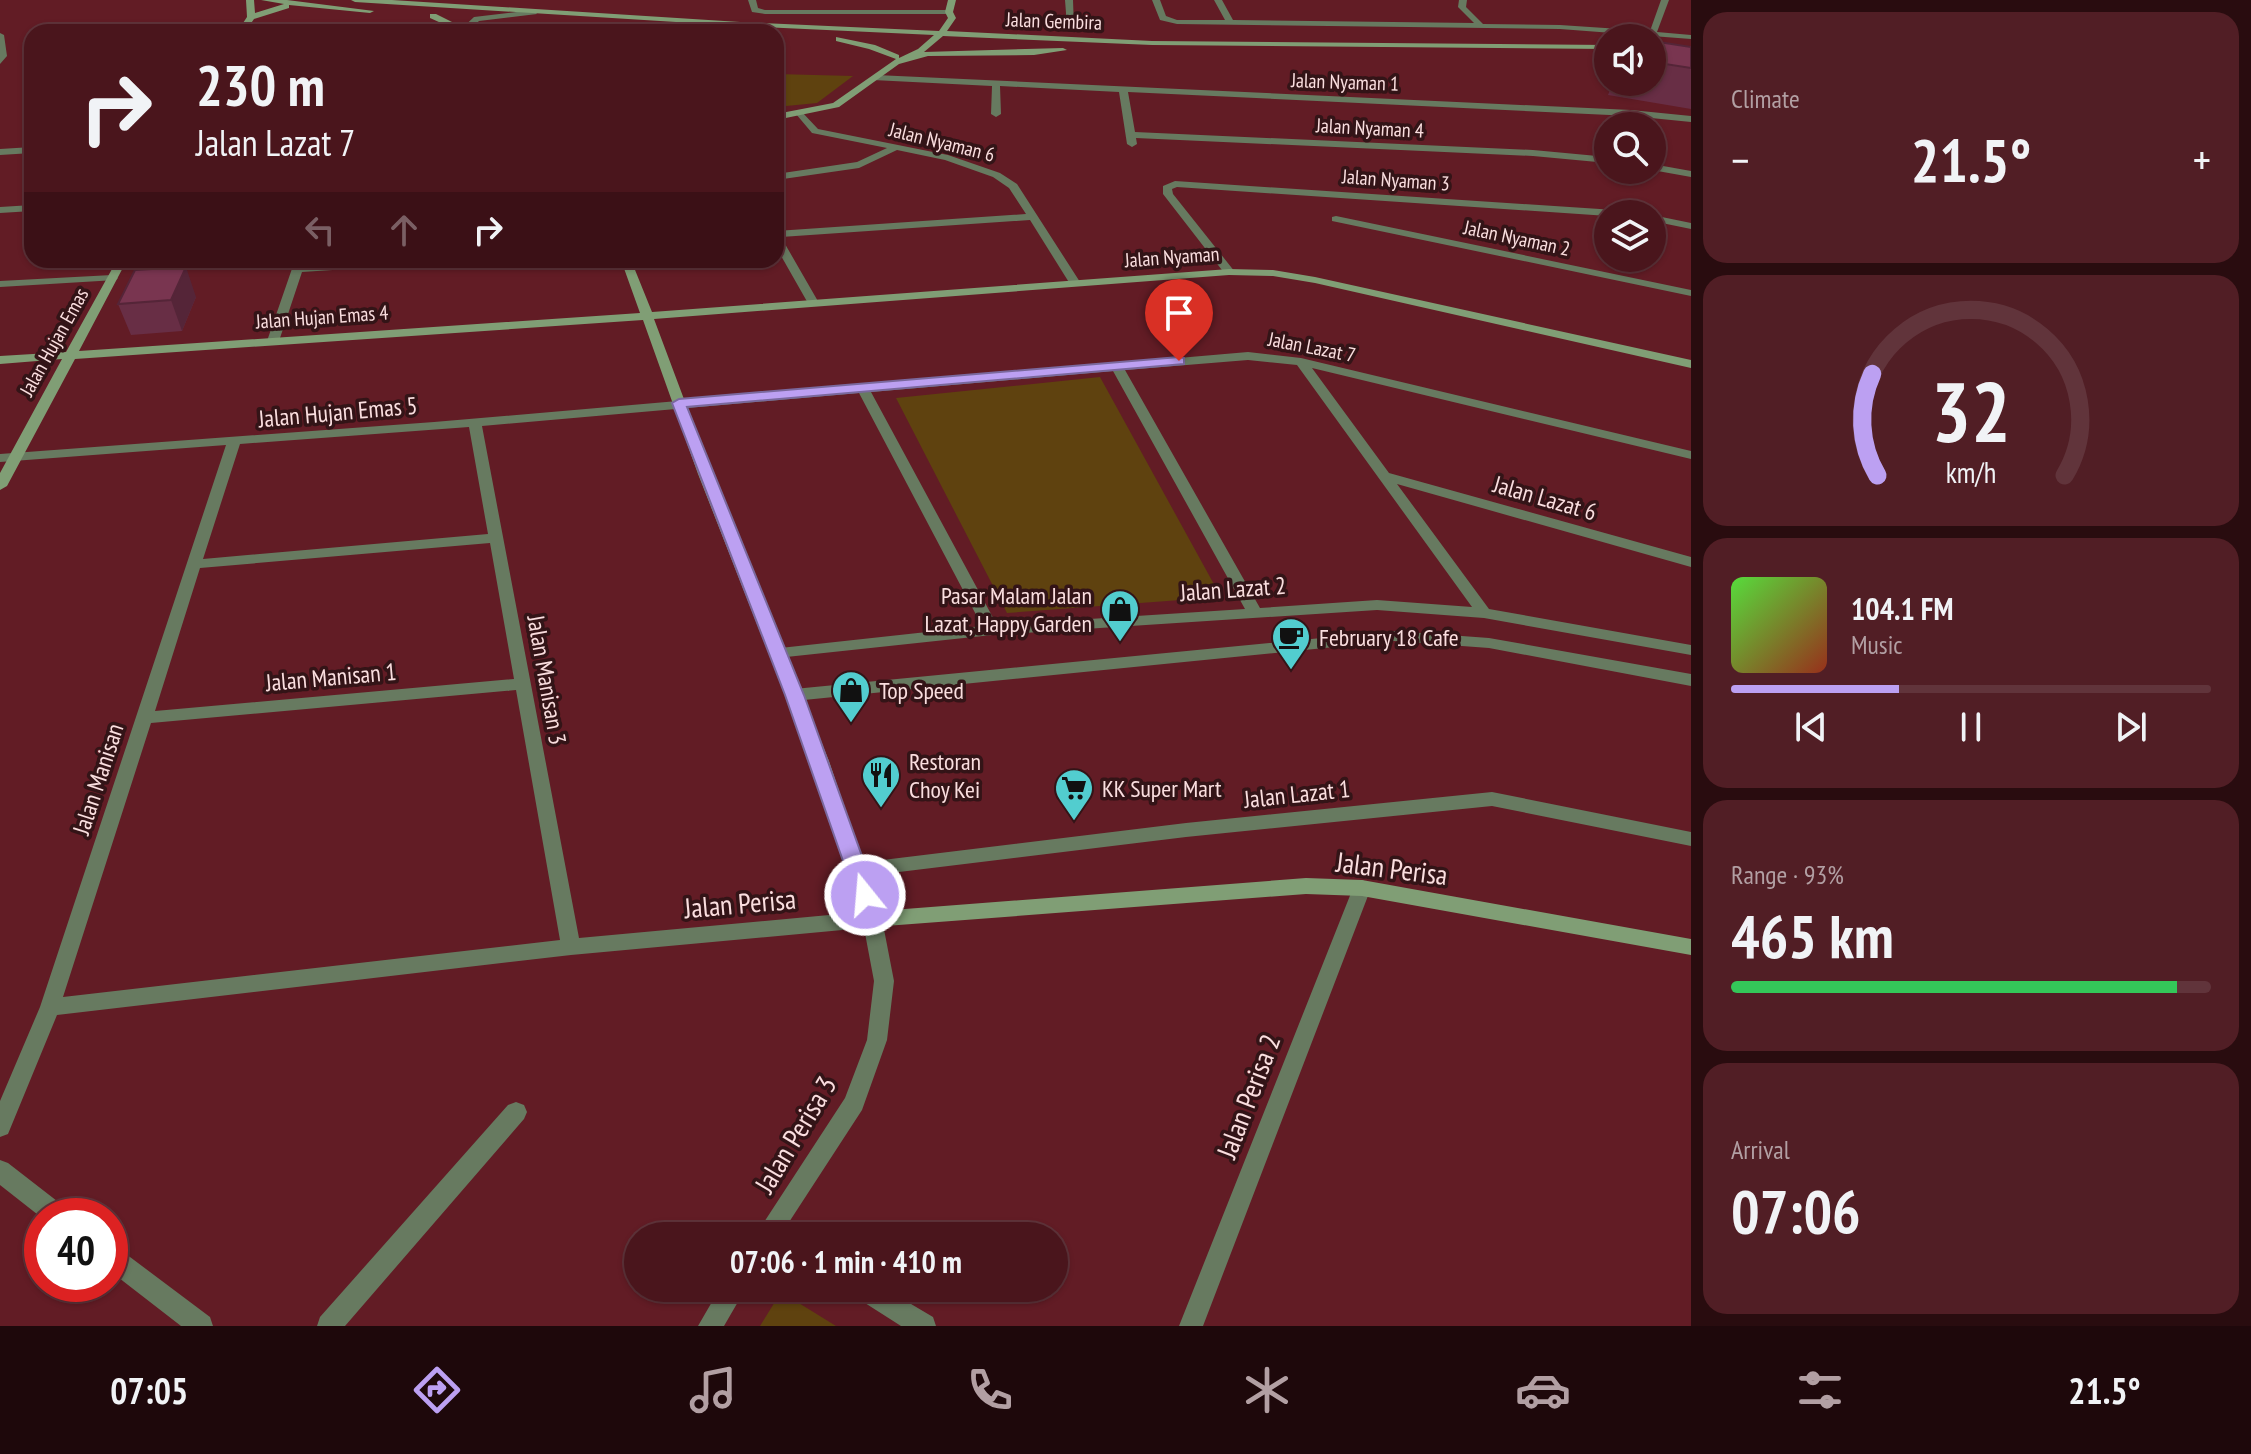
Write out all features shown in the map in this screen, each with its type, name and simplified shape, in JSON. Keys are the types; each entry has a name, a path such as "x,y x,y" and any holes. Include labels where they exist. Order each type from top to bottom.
{"street":[{"path":"246,24 251,17 250,0"},
{"path":"265,0 291,5 536,23"},
{"name":"Jalan Gembira","path":"355,0 756,24"},
{"path":"752,0 755,10 761,12 949,12"},
{"path":"907,59 949,12 952,0"},
{"path":"1069,0 1071,26"},
{"path":"1156,0 1163,18 1168,21 1480,25 1594,30"},
{"path":"1218,0 1230,22"},
{"path":"1463,0 1462,7 1480,25"},
{"path":"1656,24 1665,0"},
{"path":"251,17 291,5"},
{"path":"471,24 477,19 534,12"},
{"path":"928,39 941,35 952,18 949,12"},
{"path":"433,16 449,24"},
{"path":"481,24 492,20"},
{"path":"849,29 908,28 939,21"},
{"path":"950,23 971,32 997,37"},
{"name":"Jalan Gembira","path":"784,25 1063,50 1594,57"},
{"path":"1666,34 1691,37"},
{"path":"0,35 3,56 0,61"},
{"name":"Jalan Gembira","path":"941,35 1293,46 1594,47"},
{"name":"Jalan Gembira","path":"784,36 916,43 928,39"},
{"path":"839,39 884,50 896,59 928,54 1063,50"},
{"path":"784,116 836,105 876,78 916,43"},
{"name":"Jalan Nyaman 1","path":"876,78 1615,112 1691,119"},
{"path":"996,84 996,114"},
{"name":"Jalan Nyaman 4","path":"1123,91 1131,140 1533,153 1594,159"},
{"name":"Jalan Nyaman 6","path":"801,114 815,131 971,164 995,173 1013,186 1074,282"},
{"path":"784,176 859,165 894,148"},
{"path":"0,152 24,150"},
{"path":"1666,170 1691,174"},
{"name":"Jalan Nyaman 3","path":"1229,272 1168,194 1167,188 1175,184 1594,212"},
{"path":"0,210 24,208"},
{"path":"784,235 1033,217"},
{"name":"Jalan Nyaman 2","path":"1336,219 1691,293"},
{"path":"1666,221 1691,226"},
{"path":"784,250 813,303"},
{"name":"Jalan Hujan Emas","path":"0,486 7,458 118,268"},
{"path":"273,341 297,268"},
{"path":"629,268 794,695 858,870 872,919"},
{"name":"Jalan Nyaman","path":"647,316 1074,282 1229,272 1273,273 1691,364"},
{"path":"0,284 112,278"},
{"name":"Jalan Hujan Emas 4","path":"0,360 647,316"},
{"name":"Jalan Lazat 7","path":"679,403 1248,356 1301,362 1691,455"},
{"path":"1301,362 1484,613"},
{"path":"1116,366 1254,611"},
{"path":"864,390 992,630"},
{"name":"Jalan Hujan Emas 5","path":"7,458 234,442 679,403"},
{"name":"Jalan Manisan 3","path":"475,422 571,947"},
{"name":"Jalan Manisan","path":"0,1127 50,1007 234,442"},
{"name":"Jalan Lazat 6","path":"1387,477 1691,562"},
{"path":"194,564 496,538"},
{"name":"Jalan Lazat 2","path":"777,653 992,630 1377,605 1484,613 1691,650"},
{"path":"794,695 1394,636 1489,643 1691,680"},
{"name":"Jalan Manisan 1","path":"143,718 523,684"},
{"name":"Jalan Lazat 1","path":"858,870 1186,830 1492,799 1691,839"},
{"name":"Jalan Perisa","path":"50,1007 571,947 872,919 1306,886 1362,888 1685,943"},
{"name":"Jalan Perisa 2","path":"1191,1326 1362,888"},
{"name":"Jalan Perisa 3","path":"780,1222 854,1103 877,1040 884,981 872,919"},
{"path":"329,1326 516,1112"},
{"path":"0,1171 35,1198"},
{"path":"128,1270 201,1326"},
{"path":"710,1326 725,1302"},
{"path":"885,1302 924,1326"}],"shaded area":[{"path":"784,74 853,76 817,103 784,106"},
{"path":"1100,377 1221,597 1007,613 896,398"},
{"path":"775,1302 797,1302 836,1326 760,1326"}],"building":[{"path":"1666,43 1691,47 1691,68 1666,64"},
{"path":"186,268 171,300 118,304 135,270"}],"place":[{"name":"Pasar Malam Jalan Lazat, Happy Garden","path":"1120,643"},
{"name":"February 18 Cafe","path":"1291,671"},
{"name":"Top Speed","path":"851,724"},
{"name":"Restoran Choy Kei","path":"881,809"},
{"name":"KK Super Mart","path":"1074,822"}],"route":[{"path":"865,895 794,695 679,403 864,390 1179,361"}]}
